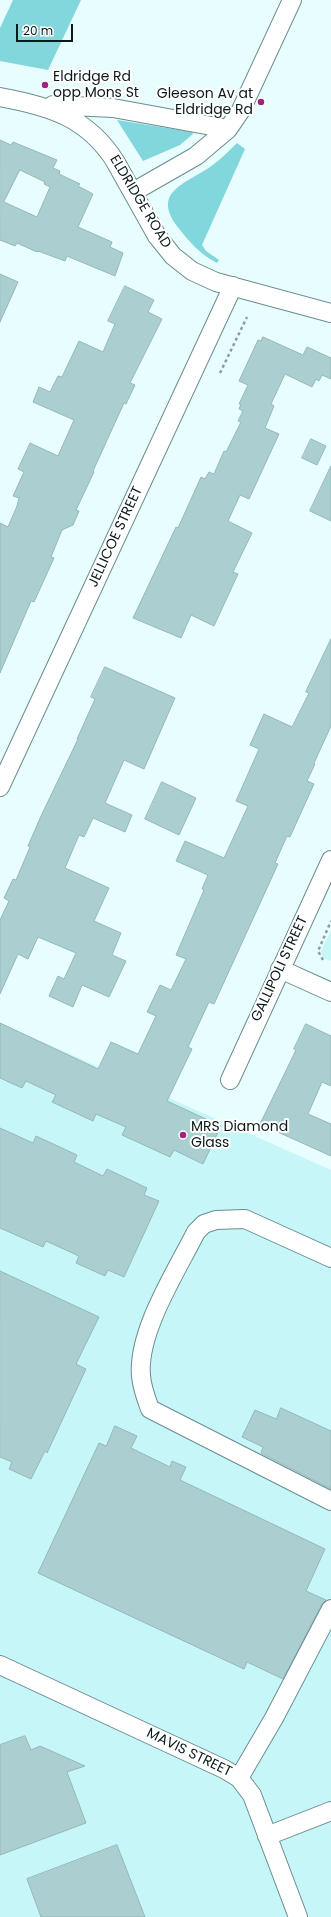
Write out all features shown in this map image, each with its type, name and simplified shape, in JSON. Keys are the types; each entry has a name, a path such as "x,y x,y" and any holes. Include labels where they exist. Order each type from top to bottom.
{"street":[{"path":"133,192 196,156 228,129 241,110 292,0"},
{"name":"ELDRIDGE ROAD","path":"0,97 36,104 61,113 83,125 92,132 108,149 157,236 173,256 192,271 204,277 233,286 331,313"},
{"path":"36,104 113,108 228,129"},
{"name":"JELLICOE STREET","path":"0,787 233,286"},
{"name":"GALLIPOLI STREET","path":"230,1080 331,860"},
{"path":"280,969 331,992"},
{"path":"331,1258 244,1218 216,1220 204,1224 196,1232 153,1317 142,1354 141,1376 144,1394 150,1409 331,1502"},
{"path":"239,1778 278,1711 331,1610"},
{"name":"MAVIS STREET","path":"0,1665 218,1766 239,1778 252,1795 298,1917"},
{"path":"267,1836 331,1811"}],"path":[{"path":"220,373 247,317"},
{"name":"GALLIPOLI STREET","path":"323,960 318,951 331,921"}],"shaded area":[{"path":"13,0 81,0 48,70 0,61 0,28"},
{"path":"117,120 192,132 193,134 180,145 143,161"},
{"path":"237,143 245,149 202,245 206,251 219,260 217,263 200,252 186,237 170,214 168,205 170,197 175,190 214,164"},
{"path":"331,930 331,961 323,958 321,951"},
{"path":"0,1023 331,1170 331,1917 0,1917"}],"building":[{"path":"0,140 11,145 13,142 57,160 53,168 60,171 59,174 80,184 78,186 93,194 78,227 112,242 110,247 123,253 115,276 67,256 65,261 38,251 37,252 17,243 15,246 0,240","holes":["20,170 45,182 44,184 50,187 37,217 4,202"]},
{"path":"0,274 18,282 0,322"},
{"path":"125,286 154,300 148,312 162,319 130,383 135,385 126,404 124,403 93,471 94,472 76,510 79,511 73,525 62,530 51,557 54,558 34,602 31,601 0,673 0,523 8,527 17,506 19,498 13,496 24,472 18,469 30,443 58,456 74,420 33,402 39,387 50,392 58,376 62,377 79,341 103,352 115,324 108,321"},
{"path":"263,337 303,355 307,347 331,358 331,379 322,375 319,381 316,379 312,387 285,374 271,404 274,406 265,428 279,434 249,499 240,495 228,521 252,533 233,572 238,574 214,626 191,615 181,638 133,618 176,527 178,528 201,477 205,479 209,472 214,474 224,451 226,452 241,422 238,421 243,411 239,409 241,404 239,404 248,385 239,381 258,340 261,341"},
{"path":"311,439 326,446 317,465 302,458"},
{"path":"331,466 331,521 310,511"},
{"path":"331,639 331,726 307,781 314,784 290,837 287,836 275,863 278,864 214,1004 209,1002 188,1047 192,1049 167,1101 221,1126 203,1164 174,1150 170,1157 122,1135 126,1127 96,1114 93,1121 52,1102 56,1095 26,1081 22,1088 0,1078 0,1023 98,1069 111,1042 138,1054 156,1016 147,1012 160,985 171,990 186,959 176,955 204,890 202,889 208,875 176,861 185,841 224,858 248,806 236,801 259,749 250,745 264,714 292,727 309,693 306,692"},
{"path":"105,667 175,698 144,769 124,760 105,803 132,815 125,832 93,818 84,837 79,835 65,868 109,888 94,921 121,933 112,955 126,961 109,997 82,985 73,1007 49,996 58,976 64,979 76,953 38,937 28,959 18,954 0,994 0,920 9,901 4,898 13,879 16,880 41,816 78,739 95,699 91,697"},
{"path":"162,782 196,798 179,835 145,819"},
{"path":"306,1024 331,1036 331,1086 322,1082 308,1114 331,1124 331,1156 260,1124 296,1050 294,1049"},
{"path":"0,1128 33,1143 36,1136 77,1155 74,1162 103,1176 107,1169 147,1188 144,1195 159,1201 124,1277 108,1270 105,1276 76,1263 79,1256 46,1241 43,1247 0,1228"},
{"path":"0,1271 99,1317 76,1364 86,1369 47,1453 45,1451 31,1479 9,1469 12,1462 0,1457"},
{"path":"281,1408 331,1431 331,1489 261,1453 263,1447 242,1437 255,1410 276,1419"},
{"path":"115,1426 137,1436 131,1448 170,1467 172,1461 186,1467 180,1480 325,1549 306,1591 326,1600 322,1604 283,1679 247,1662 244,1669 38,1573 99,1443 106,1446"},
{"path":"25,1736 31,1750 40,1746 85,1766 67,1772 86,1823 0,1855 0,1745"},
{"path":"117,1845 145,1917 41,1917 27,1879"}],"place":[{"name":"Eldridge Rd opp Mons St","path":"45,85"},
{"name":"Gleeson Av at Eldridge Rd","path":"261,102"},
{"name":"MRS Diamond Glass","path":"183,1135"}]}
